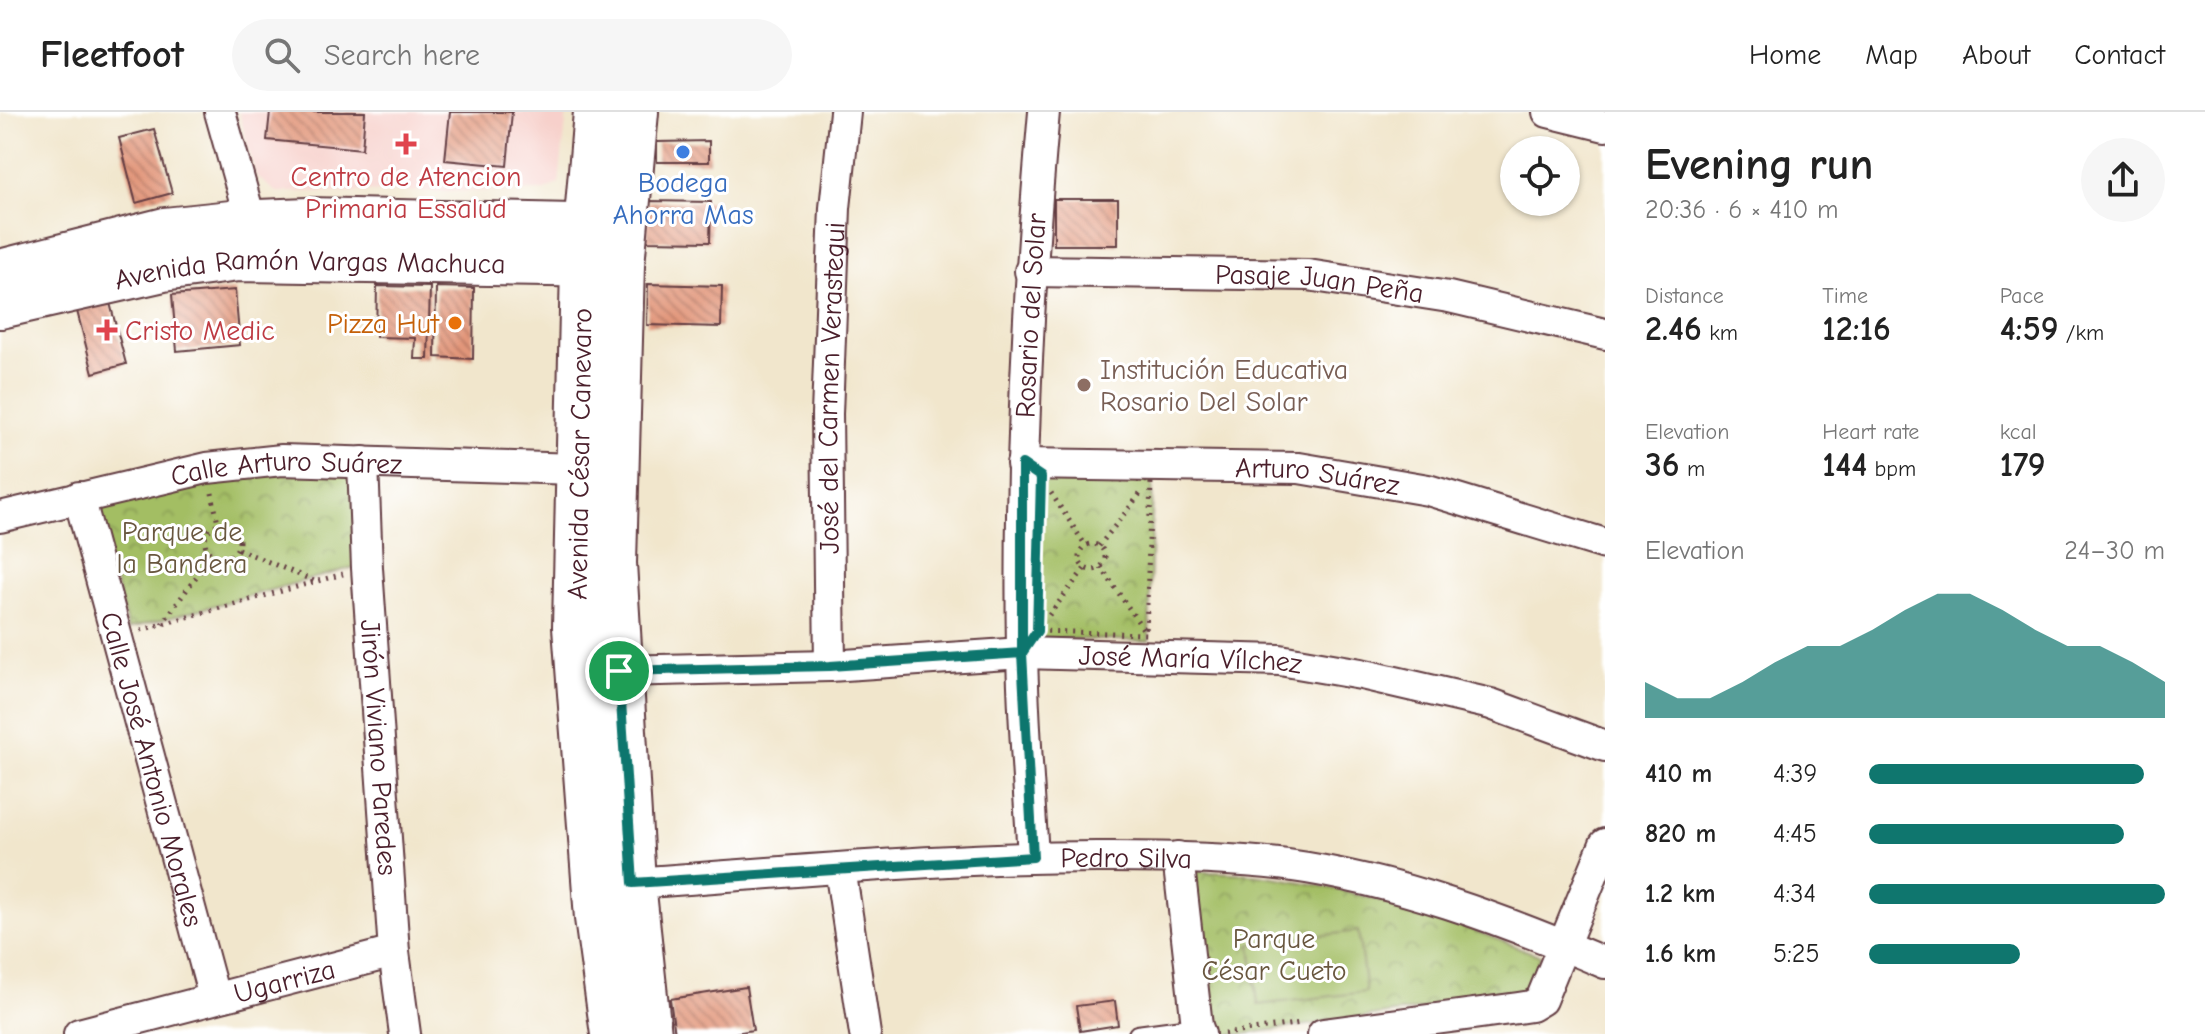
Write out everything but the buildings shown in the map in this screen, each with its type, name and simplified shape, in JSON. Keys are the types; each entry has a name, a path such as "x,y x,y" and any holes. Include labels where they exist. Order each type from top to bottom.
{"main road":[{"name":"Avenida César Canevaro","path":"596,112 604,246 619,671 633,883 649,1034"},
{"name":"Avenida César Canevaro","path":"613,1034 597,918 575,627 577,469 604,246 636,112"},
{"name":"Avenida Ramón Vargas Machuca","path":"0,272 165,230 251,222 308,220 604,246"},
{"name":"Avenida Ramón Vargas Machuca","path":"0,306 163,269 238,259 604,246"}],"street":[{"path":"220,112 251,222"},
{"name":"José del Carmen Verastegui","path":"830,666 827,414 835,208 845,112"},
{"name":"Rosario del Solar","path":"1033,857 1029,642 1032,470 1030,271 1044,112"},
{"path":"1548,112 1605,126"},
{"name":"Pasaje Juan Peña","path":"1030,271 1308,275 1449,297 1605,334"},
{"name":"Calle Arturo Suárez","path":"0,517 242,462 282,460 577,469"},
{"name":"Jirón Viviano Paredes","path":"363,462 367,568 394,952 405,1034"},
{"name":"Arturo Suárez","path":"1032,470 1151,473 1299,468 1428,490 1605,544"},
{"name":"Calle José Antonio Morales","path":"79,497 214,997"},
{"name":"José María Vílchez","path":"619,671 830,666 1029,642 1146,645 1280,660 1361,674 1491,704 1605,746"},
{"path":"1314,1028 1531,1006 1541,1000 1605,844"},
{"name":"Pedro Silva","path":"633,883 1033,857 1178,857 1288,865 1413,891 1605,963"},
{"path":"1178,857 1207,1031"},
{"path":"840,868 865,1034"},
{"name":"Ugarriza","path":"79,1034 394,952"}],"lane":[{"path":"1137,1034 1207,1031"}],"path":[{"path":"1032,470 1151,473"},
{"path":"1032,470 1086,546"},
{"path":"1029,642 1032,470"},
{"path":"1099,546 1151,473"},
{"path":"1146,645 1151,473"},
{"path":"218,523 235,528 240,538 238,549 223,558 212,555 205,540 209,530 218,523"},
{"path":"1086,546 1099,546 1105,555 1101,567 1094,570 1085,568 1079,553 1086,546"},
{"path":"238,549 317,582"},
{"path":"162,624 212,555"},
{"path":"1101,567 1146,645"},
{"path":"117,637 367,568"},
{"path":"1029,642 1085,568"},
{"path":"1029,642 1146,645"},
{"path":"1207,1031 1314,1028"}],"shaded area":[{"name":"Centro de Atencion Primaria Essalud","path":"239,112 567,112 559,183 543,191 276,192 256,176"}],"green space":[{"name":"Parque de la Bandera","path":"205,474 355,474 355,567 128,629 94,503"},
{"path":"1038,474 1153,477 1149,641 1035,638"},
{"name":"Parque César Cueto","path":"1193,871 1260,875 1332,888 1438,918 1541,956 1525,995 1243,1034 1212,1034"},
{"path":"1358,931 1366,992 1258,1005 1251,944"}],"place":[{"name":"Centro de Atencion Primaria Essalud","path":"406,144"},
{"name":"Bodega Ahorra Mas","path":"683,152"},
{"name":"Pizza Hut","path":"455,323"},
{"name":"Cristo Medic","path":"107,330"},
{"name":"Institución Educativa Rosario Del Solar","path":"1084,385"}],"route":[{"path":"619,671 633,883 1033,857 1022,653 1022,464 1041,477 1037,631 1022,653 830,666 619,671"}]}
